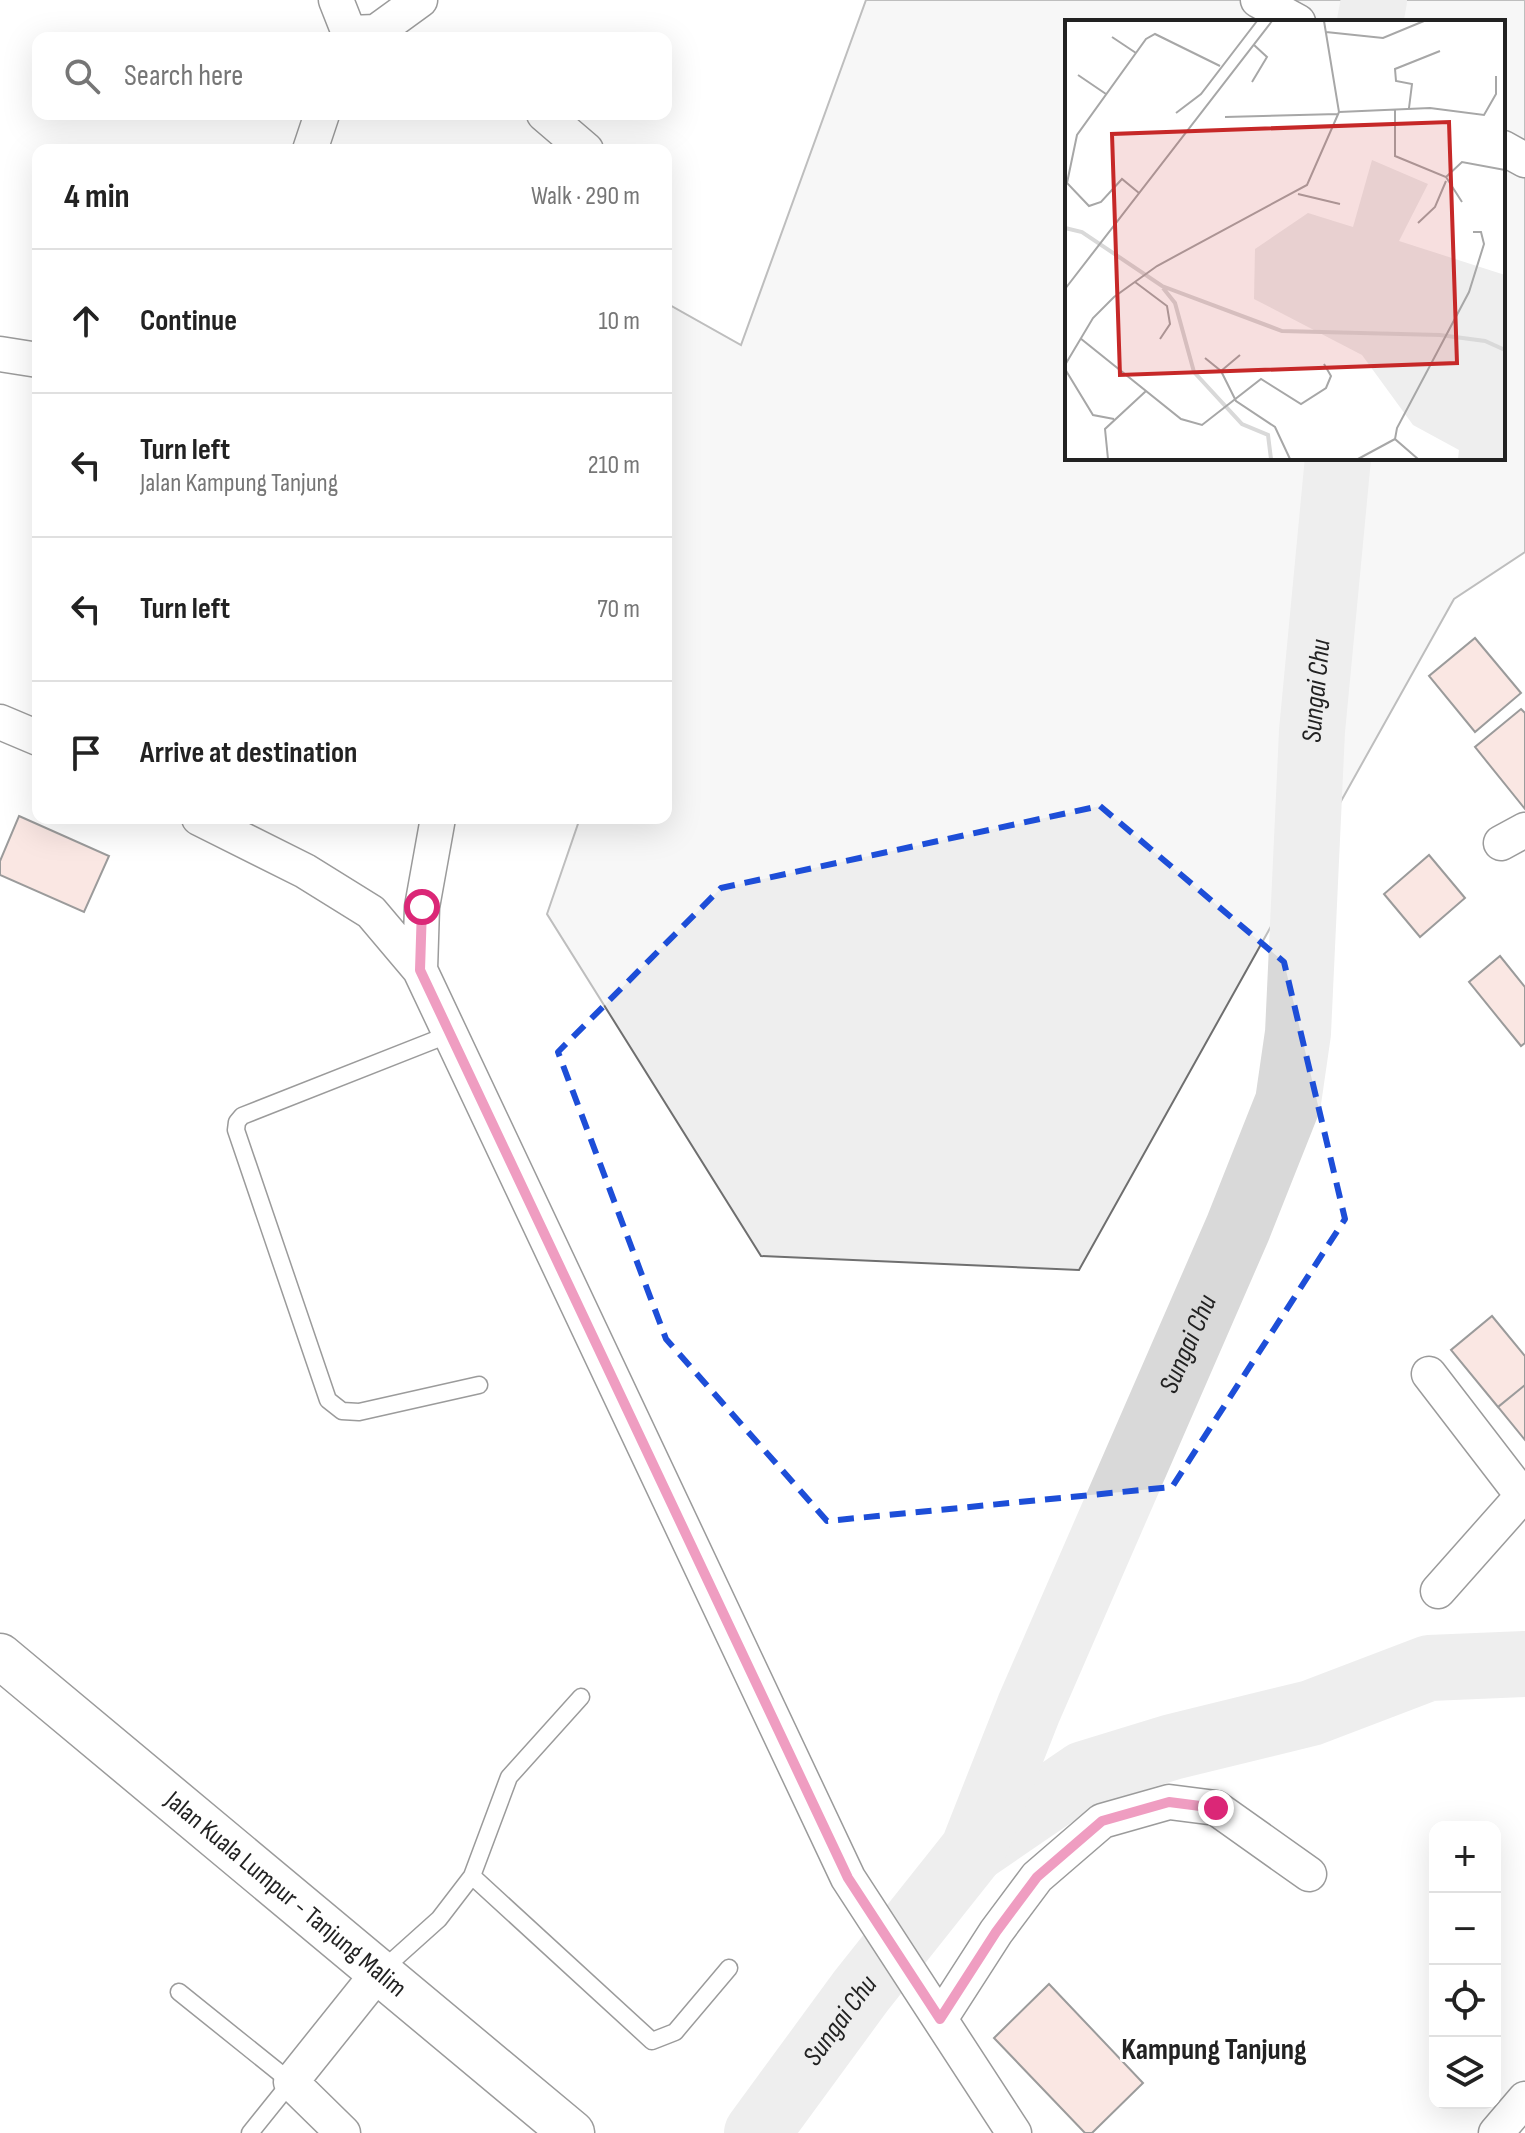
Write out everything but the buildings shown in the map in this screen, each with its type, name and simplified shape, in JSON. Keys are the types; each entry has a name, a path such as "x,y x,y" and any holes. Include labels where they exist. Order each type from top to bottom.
{"main road":[{"name":"Jalan Kuala Lumpur - Tanjung Malim","path":"0,1656 565,2127"}],"street":[{"path":"336,0 363,32"},
{"path":"370,32 420,0"},
{"path":"312,144 320,120"},
{"path":"551,120 579,144"},
{"path":"1505,149 1525,160"},
{"path":"0,354 32,359"},
{"path":"0,722 32,735"},
{"path":"211,824 305,871 371,912 420,970 848,1878 1014,2133"},
{"path":"420,970 422,907 437,824"},
{"path":"1429,1374 1524,1494 1438,1591"},
{"path":"931,2006 996,1932 1037,1877 1102,1821 1169,1802 1216,1808 1309,1874"},
{"path":"343,2133 291,2082 379,1972"},
{"path":"1496,2133 1525,2099"}],"lane":[{"path":"450,1034 242,1116 236,1130 328,1400 342,1411 359,1412 479,1385"},
{"path":"379,1972 439,1919 472,1876 509,1777 581,1697"},
{"path":"472,1876 652,2041 675,2032 729,1968"},
{"path":"179,1992 291,2082 250,2133"}],"highlighted area":[{"path":"1100,806 1284,962 1345,1219 1172,1487 827,1521 666,1339 558,1052 721,888"}],"shaded area":[{"path":"866,0 1525,0 1525,552 1454,599 1079,1270 761,1256 547,914 578,824 672,824 672,306 741,345"}],"waterway":[{"name":"Sungai Chu","path":"1370,20 1374,0"},
{"name":"Sungai Chu","path":"757,2133 861,1991 973,1850 1029,1708 1238,1228 1288,1102 1298,1033 1312,731 1338,460"},
{"path":"973,1850 1084,1774 1172,1747 1311,1713 1429,1668 1525,1664"}],"district":[{"name":"Kampung Tanjung","path":"1214,2050"}],"route":[{"path":"422,907 420,970 848,1878 940,2019 996,1932 1037,1877 1102,1821 1169,1802 1216,1808"}]}
